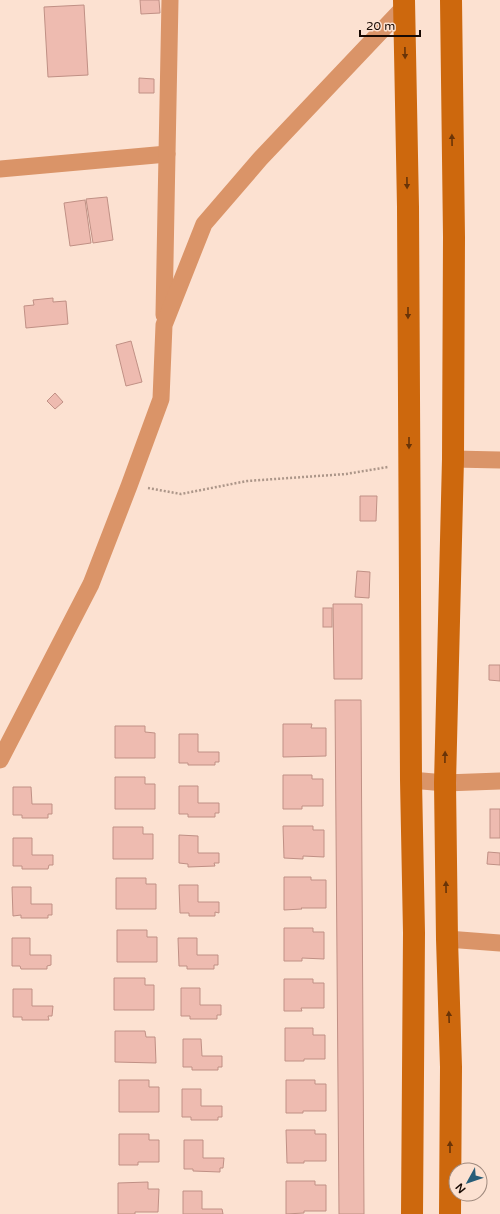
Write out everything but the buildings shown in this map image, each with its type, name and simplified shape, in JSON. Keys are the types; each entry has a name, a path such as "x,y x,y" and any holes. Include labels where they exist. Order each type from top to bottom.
{"main road":[{"path":"450,1214 451,1067 447,939 445,783 453,459 454,237 451,0"},
{"path":"404,3 408,207 414,933 412,1214"}],"street":[{"path":"1,756 91,584 161,399 164,325 170,0"},
{"path":"164,325 204,224 260,159 404,3"},
{"path":"0,169 167,154"},
{"path":"453,459 500,460"},
{"path":"412,780 445,783 500,781"},
{"path":"447,939 500,943"}],"path":[{"path":"129,486 181,494 247,481 346,474 409,463"}]}
